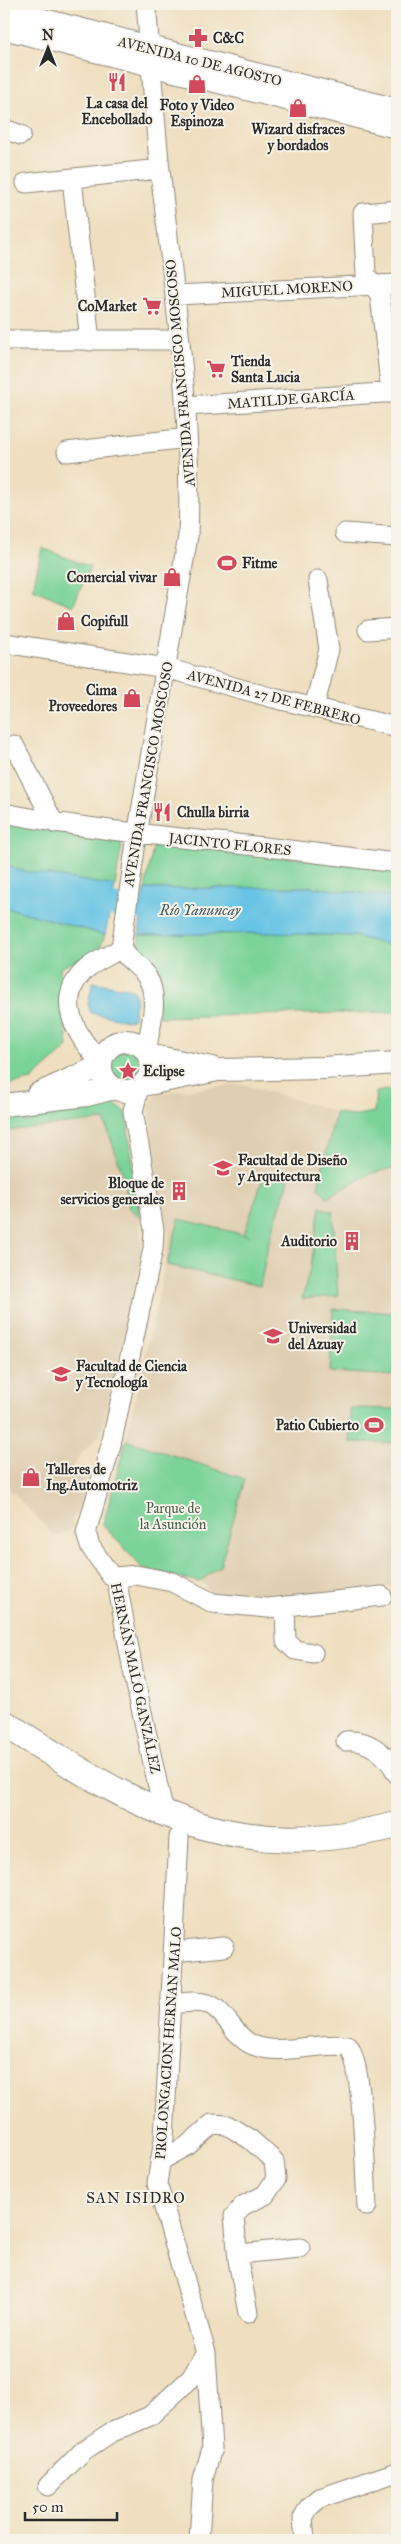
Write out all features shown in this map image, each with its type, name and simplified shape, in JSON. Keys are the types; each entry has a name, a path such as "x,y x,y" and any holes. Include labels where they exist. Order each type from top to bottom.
{"highway":[{"path":"4,1723 96,1781 164,1814 208,1829 274,1839 330,1837 397,1825"},
{"path":"4,1745 100,1802 139,1822 179,1837 224,1848 291,1856 364,1850 397,1842"}],"main road":[{"name":"AVENIDA 10 DE AGOSTO","path":"4,10 151,57 397,127"},
{"name":"AVENIDA 10 DE AGOSTO","path":"4,28 151,57 397,110"},
{"path":"128,1088 104,1080 100,1064 105,1052 120,1042 132,1042 147,1053 218,1070"},
{"path":"128,1088 151,1068 147,1053"},
{"path":"5,1105 128,1088 218,1070 323,1068 397,1063"},
{"path":"5,1105 42,1093 100,1064"}],"street":[{"name":"AVENIDA FRANCISCO MOSCOSO","path":"121,948 137,835 188,536 190,490 186,406 176,295 160,169 146,4"},
{"path":"26,183 160,169"},
{"path":"72,179 90,341"},
{"path":"394,392 380,295 375,285 366,275 363,212 397,210"},
{"name":"MIGUEL MORENO","path":"176,295 397,284"},
{"path":"4,340 180,340"},
{"name":"MATILDE GARCÍA","path":"186,406 394,392"},
{"path":"67,452 187,438"},
{"path":"345,534 397,537"},
{"path":"314,708 329,649 318,580"},
{"path":"368,630 397,628"},
{"name":"AVENIDA 27 DE FEBRERO","path":"4,642 166,668 314,708 397,727"},
{"path":"14,745 54,823"},
{"name":"JACINTO FLORES","path":"4,813 54,823 137,835 247,845 397,863"},
{"path":"100,1064 76,1031 70,1016 70,1001 76,979 91,965 121,948 130,963 146,976 152,990 153,1010 147,1053"},
{"name":"HERNÁN MALO GANZÁLEZ","path":"128,1088 154,1230 153,1249 111,1445 86,1533 90,1546 111,1576 116,1577 133,1671 164,1814"},
{"path":"116,1577 136,1575 172,1582 213,1603 268,1608 382,1596"},
{"path":"285,1606 286,1641 295,1650 313,1653"},
{"path":"346,1741 357,1740 374,1747 391,1762 397,1774"},
{"name":"PROLONGACION HERNAN MALO","path":"179,1837 178,1897 173,1952 164,2139 157,2183 206,2353 212,2448 203,2480 199,2540"},
{"path":"173,1952 224,1947"},
{"path":"170,2004 197,2002 210,2004 232,2029 251,2045 268,2050 348,2046 355,2056 358,2079 367,2206"},
{"path":"160,2161 187,2146 212,2124 227,2125 251,2140 274,2161 276,2179 265,2195 244,2205 234,2216 248,2313"},
{"path":"238,2254 300,2248"},
{"path":"48,2486 83,2451 110,2432 150,2416 191,2378 206,2353"},
{"path":"305,2540 303,2518 309,2507 320,2498 397,2472"}],"shaded area":[{"name":"Universidad del Azuay","path":"243,1084 351,1116 374,1112 376,1092 397,1088 397,1586 283,1601 210,1597 206,1586 199,1582 143,1569 103,1525 126,1440 161,1285 169,1234 161,1207 149,1105 157,1093"},
{"path":"108,1102 116,1104 140,1217 141,1259 101,1434 82,1453 72,1467 86,1480 87,1487 83,1503 71,1521 78,1526 55,1537 4,1483 4,1116"}],"green space":[{"path":"42,548 90,567 73,606 33,589"},
{"path":"4,822 116,839 122,844 115,886 17,870 4,862"},
{"path":"154,843 397,869 397,897 310,887 145,889"},
{"path":"4,907 105,935 99,950 60,968 68,1047 32,1080 4,1086"},
{"path":"272,933 354,936 397,947 397,1012 159,1017 156,976 137,950 139,935"},
{"path":"126,1050 133,1051 138,1055 142,1060 142,1074 138,1079 133,1083 126,1084 119,1083 114,1079 110,1074 109,1067 110,1060 114,1055 119,1051"},
{"path":"397,1088 397,1119 391,1121 397,1167 369,1174 327,1197 318,1187 336,1112 351,1116 374,1112 376,1092"},
{"path":"97,1102 113,1104 126,1113 140,1217 129,1208 122,1171 104,1120 4,1131 4,1116"},
{"path":"264,1175 289,1179 269,1241 260,1286 167,1265 179,1219 250,1236 244,1234"},
{"path":"320,1207 333,1212 338,1296 302,1299 311,1265"},
{"path":"333,1309 397,1313 397,1376 330,1372"},
{"name":"Patio Cubierto","path":"350,1408 397,1409 397,1443 350,1442"},
{"name":"Parque de la Asunción","path":"126,1440 245,1479 220,1566 199,1582 143,1569 103,1525"}],"water":[{"path":"4,862 17,870 115,886 105,935 4,907"},
{"path":"310,887 397,897 397,947 354,936 272,933 139,935 145,889"},
{"path":"93,982 132,989 136,996 133,1019 127,1020 91,1013 88,1004"}],"waterway":[{"name":"Río Yanuncay","path":"81,902 173,912"}],"place":[{"name":"C&C","path":"198,38"},
{"name":"La casa del Encebollado","path":"117,82"},
{"name":"Foto y Video Espinoza","path":"197,84"},
{"name":"Wizard disfraces y bordados","path":"298,108"},
{"name":"CoMarket","path":"152,306"},
{"name":"Tienda Santa Lucia","path":"216,369"},
{"name":"Fitme","path":"227,563"},
{"name":"Comercial vivar","path":"172,577"},
{"name":"Copifull","path":"66,621"},
{"name":"Cima Proveedores","path":"132,698"},
{"name":"Chulla birria","path":"162,812"},
{"name":"Eclipse","path":"128,1071"},
{"name":"Facultad de Diseño y Arquitectura","path":"223,1168"},
{"name":"Bloque de servicios generales","path":"179,1191"},
{"name":"Auditorio","path":"352,1241"},
{"name":"Universidad del Azuay","path":"273,1336"},
{"name":"Facultad de Ciencia y Tecnología","path":"61,1374"},
{"name":"Patio Cubierto","path":"374,1425"},
{"name":"Talleres de Ing.Automotriz","path":"31,1477"}],"district":[{"name":"SAN ISIDRO","path":"136,2198"}]}
